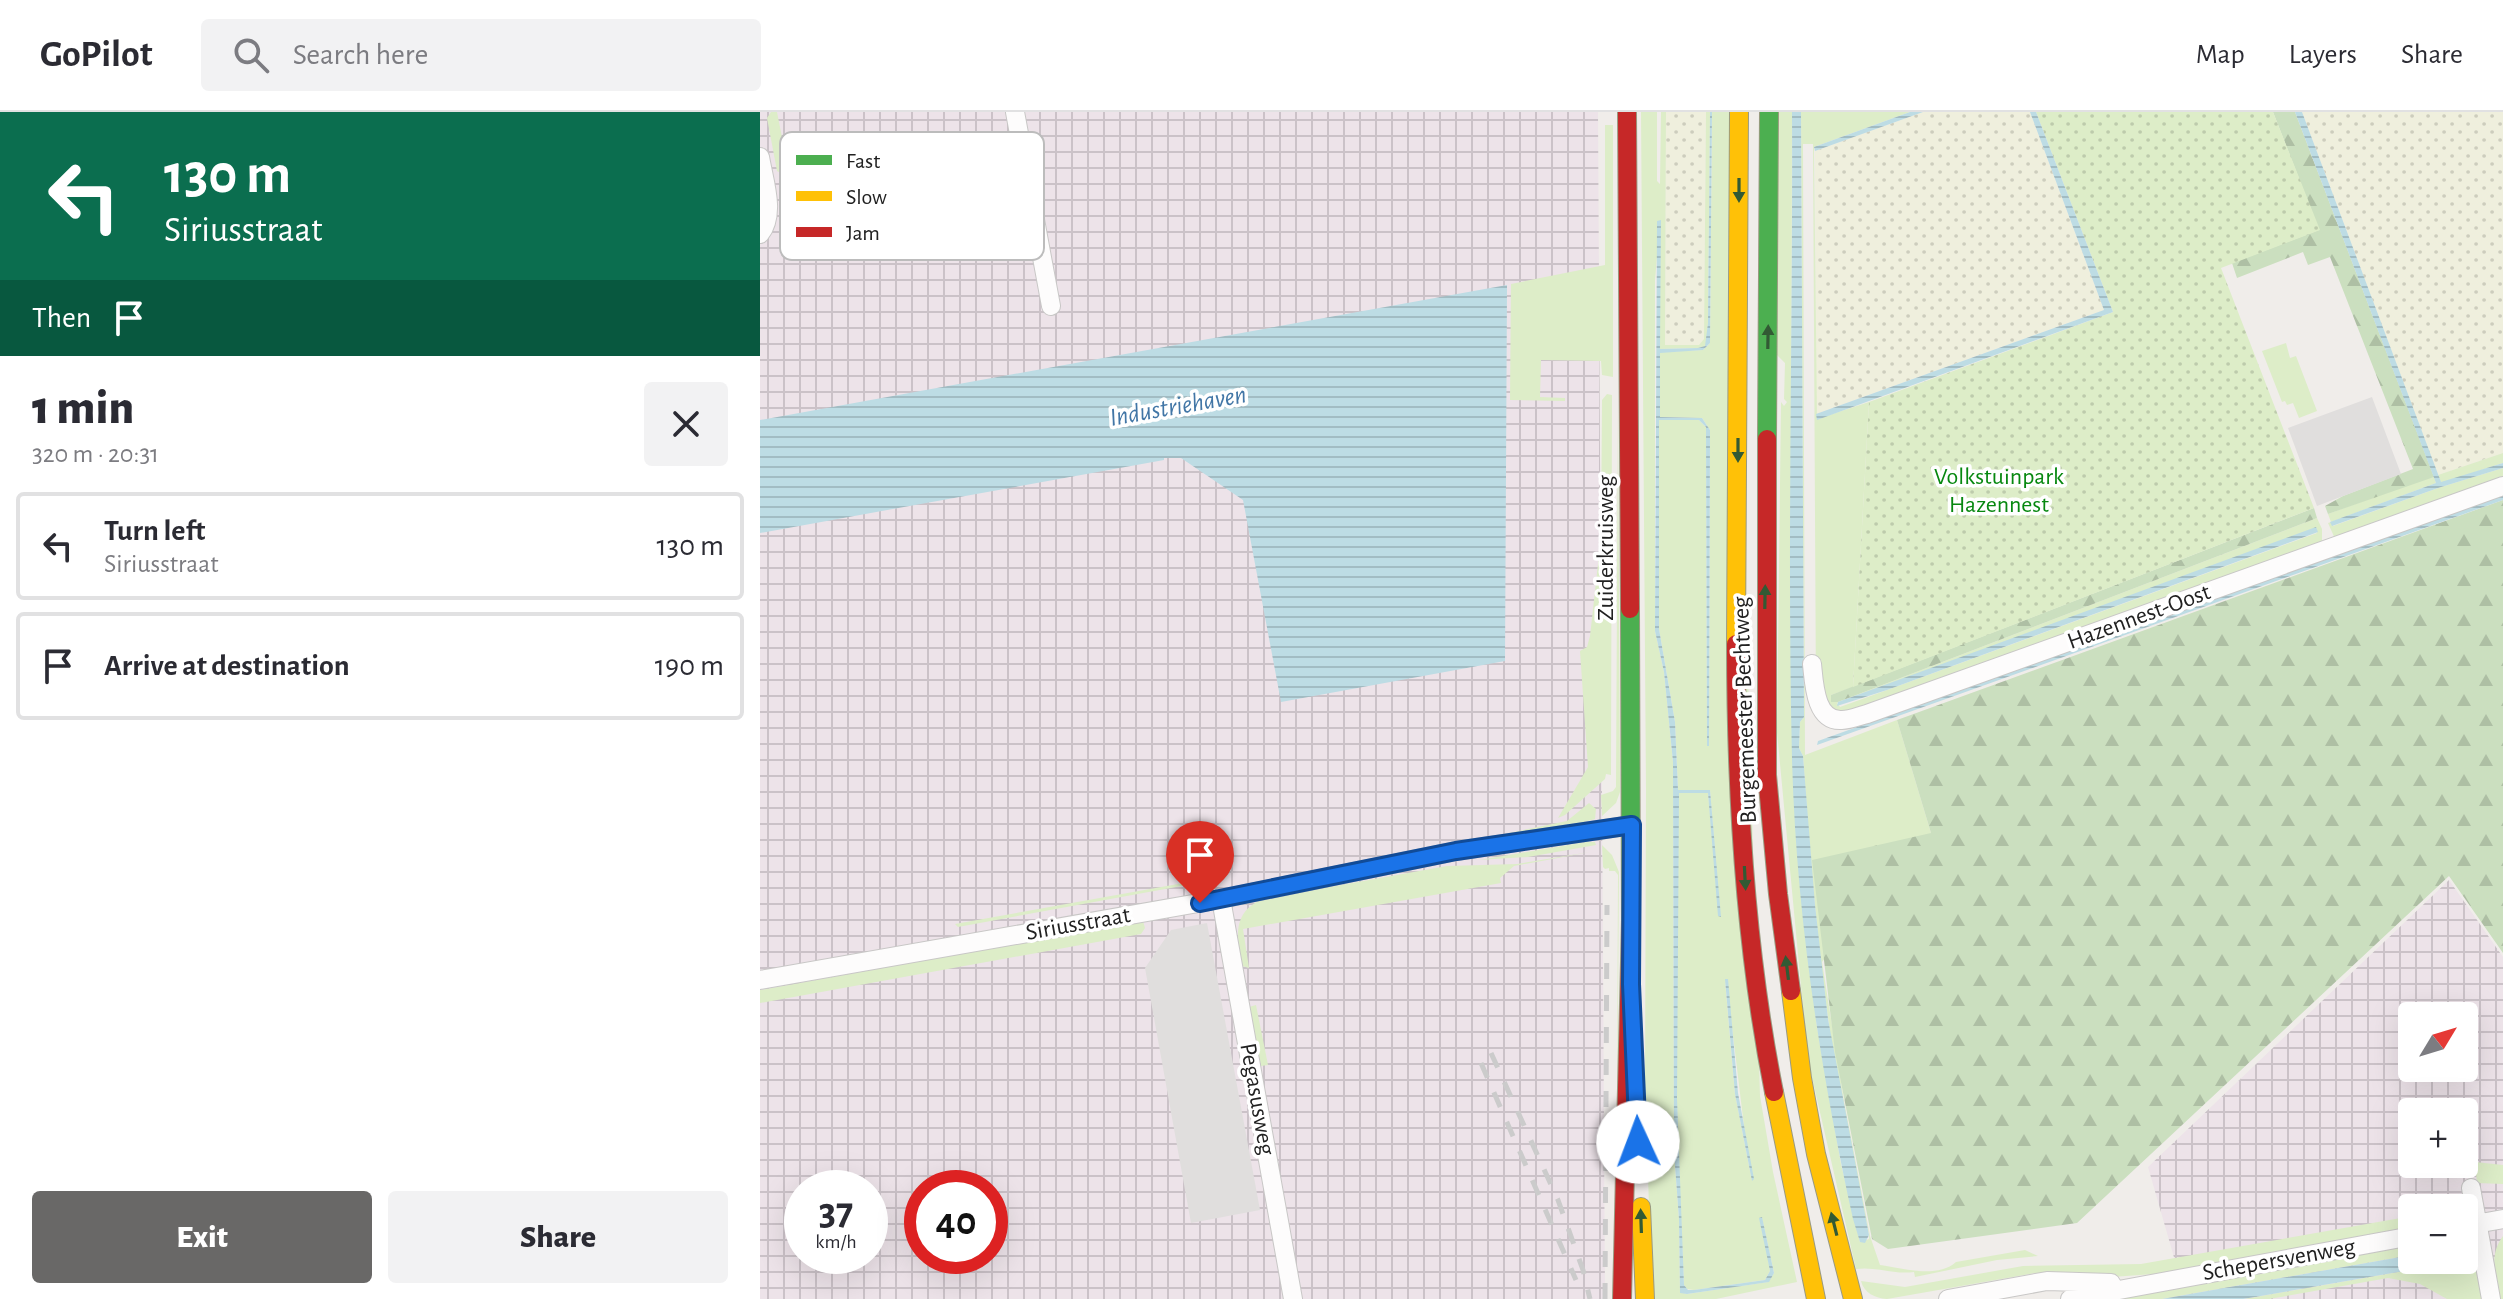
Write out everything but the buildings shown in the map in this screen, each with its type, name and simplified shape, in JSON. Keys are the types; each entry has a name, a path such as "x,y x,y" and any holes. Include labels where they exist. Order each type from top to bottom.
{"main road":[{"name":"Zuiderkruisweg","path":"1622,1299 1632,825 1627,112"},
{"name":"Burgemeester Bechtweg","path":"1739,112 1736,713 1746,893 1772,1082 1816,1299"},
{"name":"Burgemeester Bechtweg","path":"1769,112 1765,636 1767,775 1778,894 1802,1078 1816,1154 1853,1299"},
{"name":"Zuiderkruisweg","path":"1631,984 1645,1299"}],"street":[{"path":"1015,112 1019,132"},
{"path":"760,157 768,208 766,227 760,234"},
{"path":"1042,260 1051,306"},
{"name":"Hazennest-Oost","path":"1812,664 1815,695 1825,715 1839,721 1867,714 2503,486"},
{"name":"Siriusstraat","path":"760,980 1221,899 1456,851 1632,825"},
{"name":"Pegasusweg","path":"1221,899 1293,1299"},
{"path":"2471,1188 2471,1194"},
{"path":"2478,1224 2503,1219"},
{"name":"Schepersvenweg","path":"2070,1299 2398,1239"},
{"path":"2478,1251 2491,1299"},
{"name":"Schepersvenweg","path":"1948,1299 2047,1281 2145,1284"}],"shaded area":[{"path":"760,112 1598,112 1605,1299 760,1299 760,519 1480,362 760,429"},
{"path":"2372,397 2401,474 2317,506 2288,428"},
{"path":"2449,880 2503,957 2503,1299 2186,1299 2148,1167"},
{"path":"1207,923 1260,1210 1191,1223 1145,968 1171,930"}],"green space":[{"path":"771,112 777,112 781,132 780,173 777,171 767,118"},
{"path":"1641,112 1657,112 1657,181 1660,184 1661,112 1666,112 1665,345 1699,345 1704,339 1706,112 1710,112 1706,346 1660,349 1660,220 1655,281 1655,631 1664,672 1673,762 1674,1152 1680,1292 1687,1294 1768,1282 1774,1273 1762,1218 1770,1271 1765,1280 1694,1290 1684,1285 1676,1046 1678,793 1708,793 1720,918 1710,790 1678,790 1675,722 1659,629 1659,419 1699,420 1706,427 1709,746 1710,430 1702,418 1660,417 1660,352 1703,350 1710,343 1712,112 1732,112 1760,1096 1797,1282 1716,1299 1652,1299 1645,1084","holes":["1725,980 1745,1131 1752,1181 1735,1094"]},
{"path":"1666,112 1706,112 1704,341 1699,345 1665,345"},
{"path":"1778,112 1792,112 1791,679 1795,803 1801,894 1817,1027 1841,1164 1860,1242 1869,1239 1869,1234 1841,1100 1828,1018 1813,887 1803,756 1799,748 1800,722 1804,717 1801,112 1910,112 1814,147 1817,419 1869,402 1853,687 1831,695 1838,702 2317,518 2322,529 2322,545 1828,718 1816,701 1813,144 1803,144 1805,755 1897,720 1931,833 1822,962 1870,1236 1880,1265 1909,1270 1939,1270 1956,1262 2025,1250 2038,1256 1997,1260 1915,1277 1914,1272 1856,1269 1808,1060 1777,732 1781,402 1784,406 1787,402 1784,399 1785,363 1777,355","holes":["2316,528 2317,533 1840,707 1837,703"]},
{"path":"1923,112 2030,112 2104,310 1816,414 1815,151"},
{"name":"Volkstuinpark Hazennest","path":"2036,112 2273,112 2320,230 2221,268 2314,508 1853,687 1869,402 2113,312"},
{"path":"2273,112 2295,112 2434,477 2328,514 2325,506 2343,496 2413,469 2330,257 2308,265 2303,252 2237,278 2232,263 2319,230"},
{"path":"2302,112 2503,112 2503,453 2438,475"},
{"path":"1605,125 1613,125 1613,377 1602,375 1601,361 1541,360 1540,397 1565,398 1565,401 1510,400 1511,284 1605,265"},
{"path":"2286,343 2290,358 2296,356 2317,411 2299,418 2293,403 2287,405 2285,401 2282,402 2262,351"},
{"path":"1607,394 1612,395 1611,775 1606,774 1605,779 1558,818 1588,767 1580,651 1587,647 1590,636 1601,537 1602,400"},
{"path":"1618,400 1620,792 1616,803 1602,816 1601,795 1616,787"},
{"path":"2503,453 2503,463 2441,483 2438,475"},
{"path":"2503,468 2503,481 2336,541 2328,523 2331,522 2333,526"},
{"path":"2434,477 2436,483 2331,522 2328,514"},
{"path":"2503,500 2503,953 2449,876 2077,1223 1888,1249 1872,1239 1835,1052 1812,860 1931,833 1897,720"},
{"path":"2314,508 2317,518 1838,702 1831,702 1831,695"},
{"path":"1589,803 1596,809 1595,819 1569,826 1494,836 1567,821"},
{"path":"1595,842 1596,845 1528,857 1479,860"},
{"path":"1602,845 1612,855 1619,872 1616,1299 1618,875 1603,867"},
{"path":"1590,852 1514,866 1500,878 1501,883 1243,929 1249,968 1242,966 1238,936 1241,919 1246,911 1263,899 1447,866 1517,864"},
{"path":"1189,882 1187,885 958,927 955,924"},
{"path":"1143,921 1145,928 1141,934 760,1003 760,990"},
{"path":"1256,1005 1268,1065 1261,1066 1249,1007"},
{"path":"2478,1162 2503,1165 2503,1184 2477,1183"},
{"path":"2398,1218 2398,1230 2154,1274 2112,1277 2035,1273 1887,1299 1871,1294 1861,1281 1905,1287 2023,1266 2141,1264"},
{"path":"2503,1236 2503,1299 2500,1299 2494,1259"},
{"path":"2398,1247 2398,1257 2162,1299 2107,1299"},
{"path":"2398,1272 2478,1274 2483,1299 2447,1299 2420,1284 2388,1278 2269,1299 2244,1299"}],"water":[{"path":"1710,112 1710,343 1703,350 1660,353 1660,417 1702,418 1710,430 1707,746 1706,427 1699,420 1659,420 1659,629 1675,722 1678,790 1710,790 1721,917 1718,916 1708,793 1679,793 1677,1099 1684,1285 1688,1290 1694,1290 1765,1280 1770,1271 1759,1218 1762,1217 1774,1273 1769,1282 1687,1294 1680,1293 1674,1152 1673,762 1664,672 1655,631 1657,221 1661,220 1660,349 1705,346 1708,323"},
{"path":"1792,112 1801,112 1804,717 1800,722 1799,748 1803,756 1828,1019 1869,1235 1865,1243 1860,1242 1853,1219 1820,1048 1804,933 1794,817 1790,597"},
{"path":"1910,112 1923,112 1815,151 1814,147"},
{"path":"2030,112 2036,112 2113,312 1817,420 1816,414 2104,310"},
{"path":"2295,112 2302,112 2441,482 2503,463 2503,468 2332,526 2330,522 2436,483"},
{"name":"Industriehaven","path":"1507,285 1505,661 1281,702 1243,500 1181,458 1164,458 760,533 760,420"},
{"path":"2503,495 2503,500 1817,745 1818,741"},
{"path":"2316,527 2318,532 1837,706 1838,702"},
{"path":"1725,979 1728,979 1738,1093 1752,1181 1735,1094"},
{"path":"2398,1257 2398,1272 2243,1299 2162,1299"}],"railway":[{"path":"1605,1299 1607,905"},
{"path":"1491,1053 1558,1200 1590,1299"},
{"path":"1481,1063 1576,1280"}],"traffic: fast":[{"path":"1767,439 1769,112"},
{"path":"1630,609 1631,920"}],"traffic: slow":[{"path":"1736,644 1739,112"},
{"path":"1791,991 1816,1154 1853,1299"},
{"path":"1774,1092 1816,1299"},
{"path":"1641,1207 1645,1299"}],"traffic: jam":[{"path":"1627,112 1630,609"},
{"path":"1767,439 1767,775 1791,991"},
{"path":"1736,644 1744,869 1756,982 1774,1092"},
{"path":"1622,1299 1631,920"}],"route":[{"path":"1200,903 1456,851 1632,825 1631,984 1638,1142"}]}
